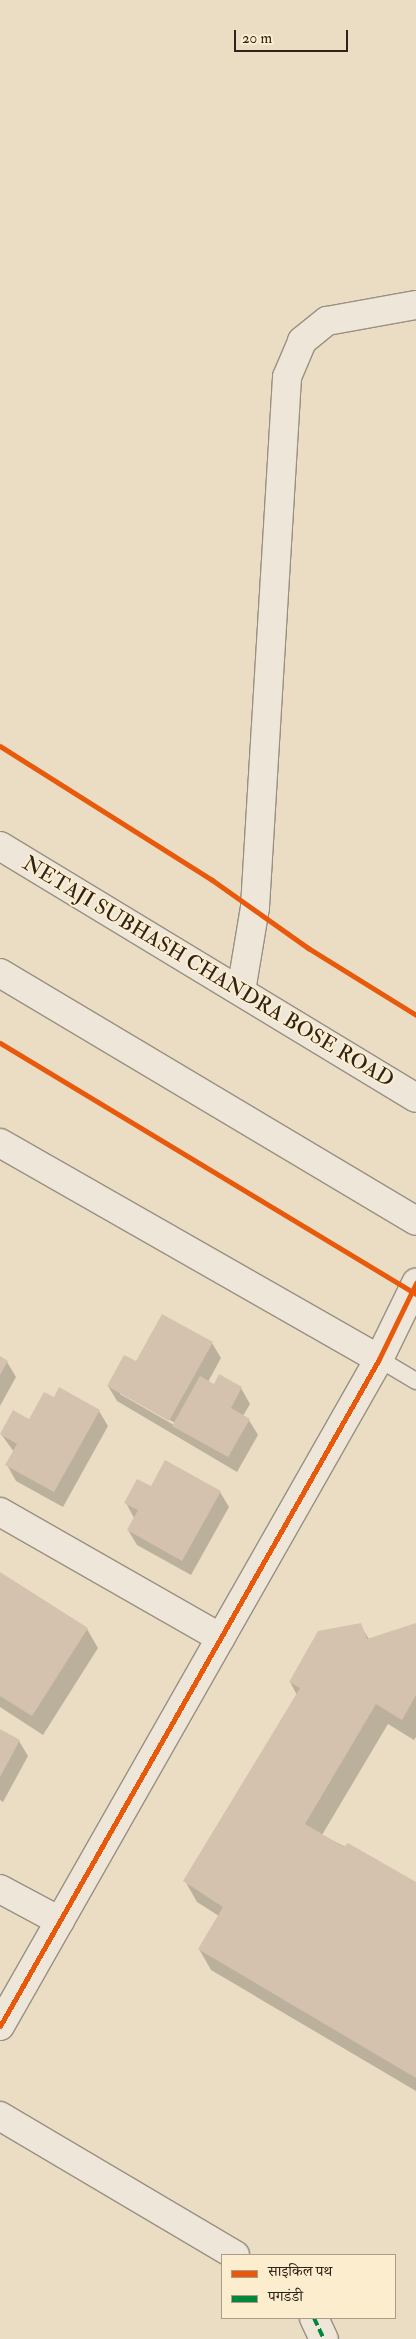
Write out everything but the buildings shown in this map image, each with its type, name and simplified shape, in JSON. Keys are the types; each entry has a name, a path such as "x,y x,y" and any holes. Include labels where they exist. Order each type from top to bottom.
{"street":[{"path":"241,991 255,907 287,377 302,341 327,322 416,305"},
{"name":"NETAJI SUBHASH CHANDRA BOSE ROAD","path":"0,846 416,1098"},
{"path":"0,973 416,1221"},
{"path":"0,1143 379,1359"},
{"path":"0,2026 379,1359 416,1283"},
{"path":"0,1512 221,1638"},
{"path":"0,1889 60,1921"},
{"path":"0,2116 234,2254"},
{"path":"314,2319 324,2339"}],"lane":[{"path":"379,1359 416,1382"}],"marked path":[{"path":"314,2319 324,2339"}],"cycle path":[{"path":"0,746 212,880 308,948 416,1015"},
{"path":"0,1043 416,1294"},
{"path":"0,2026 379,1359 416,1283"}]}
